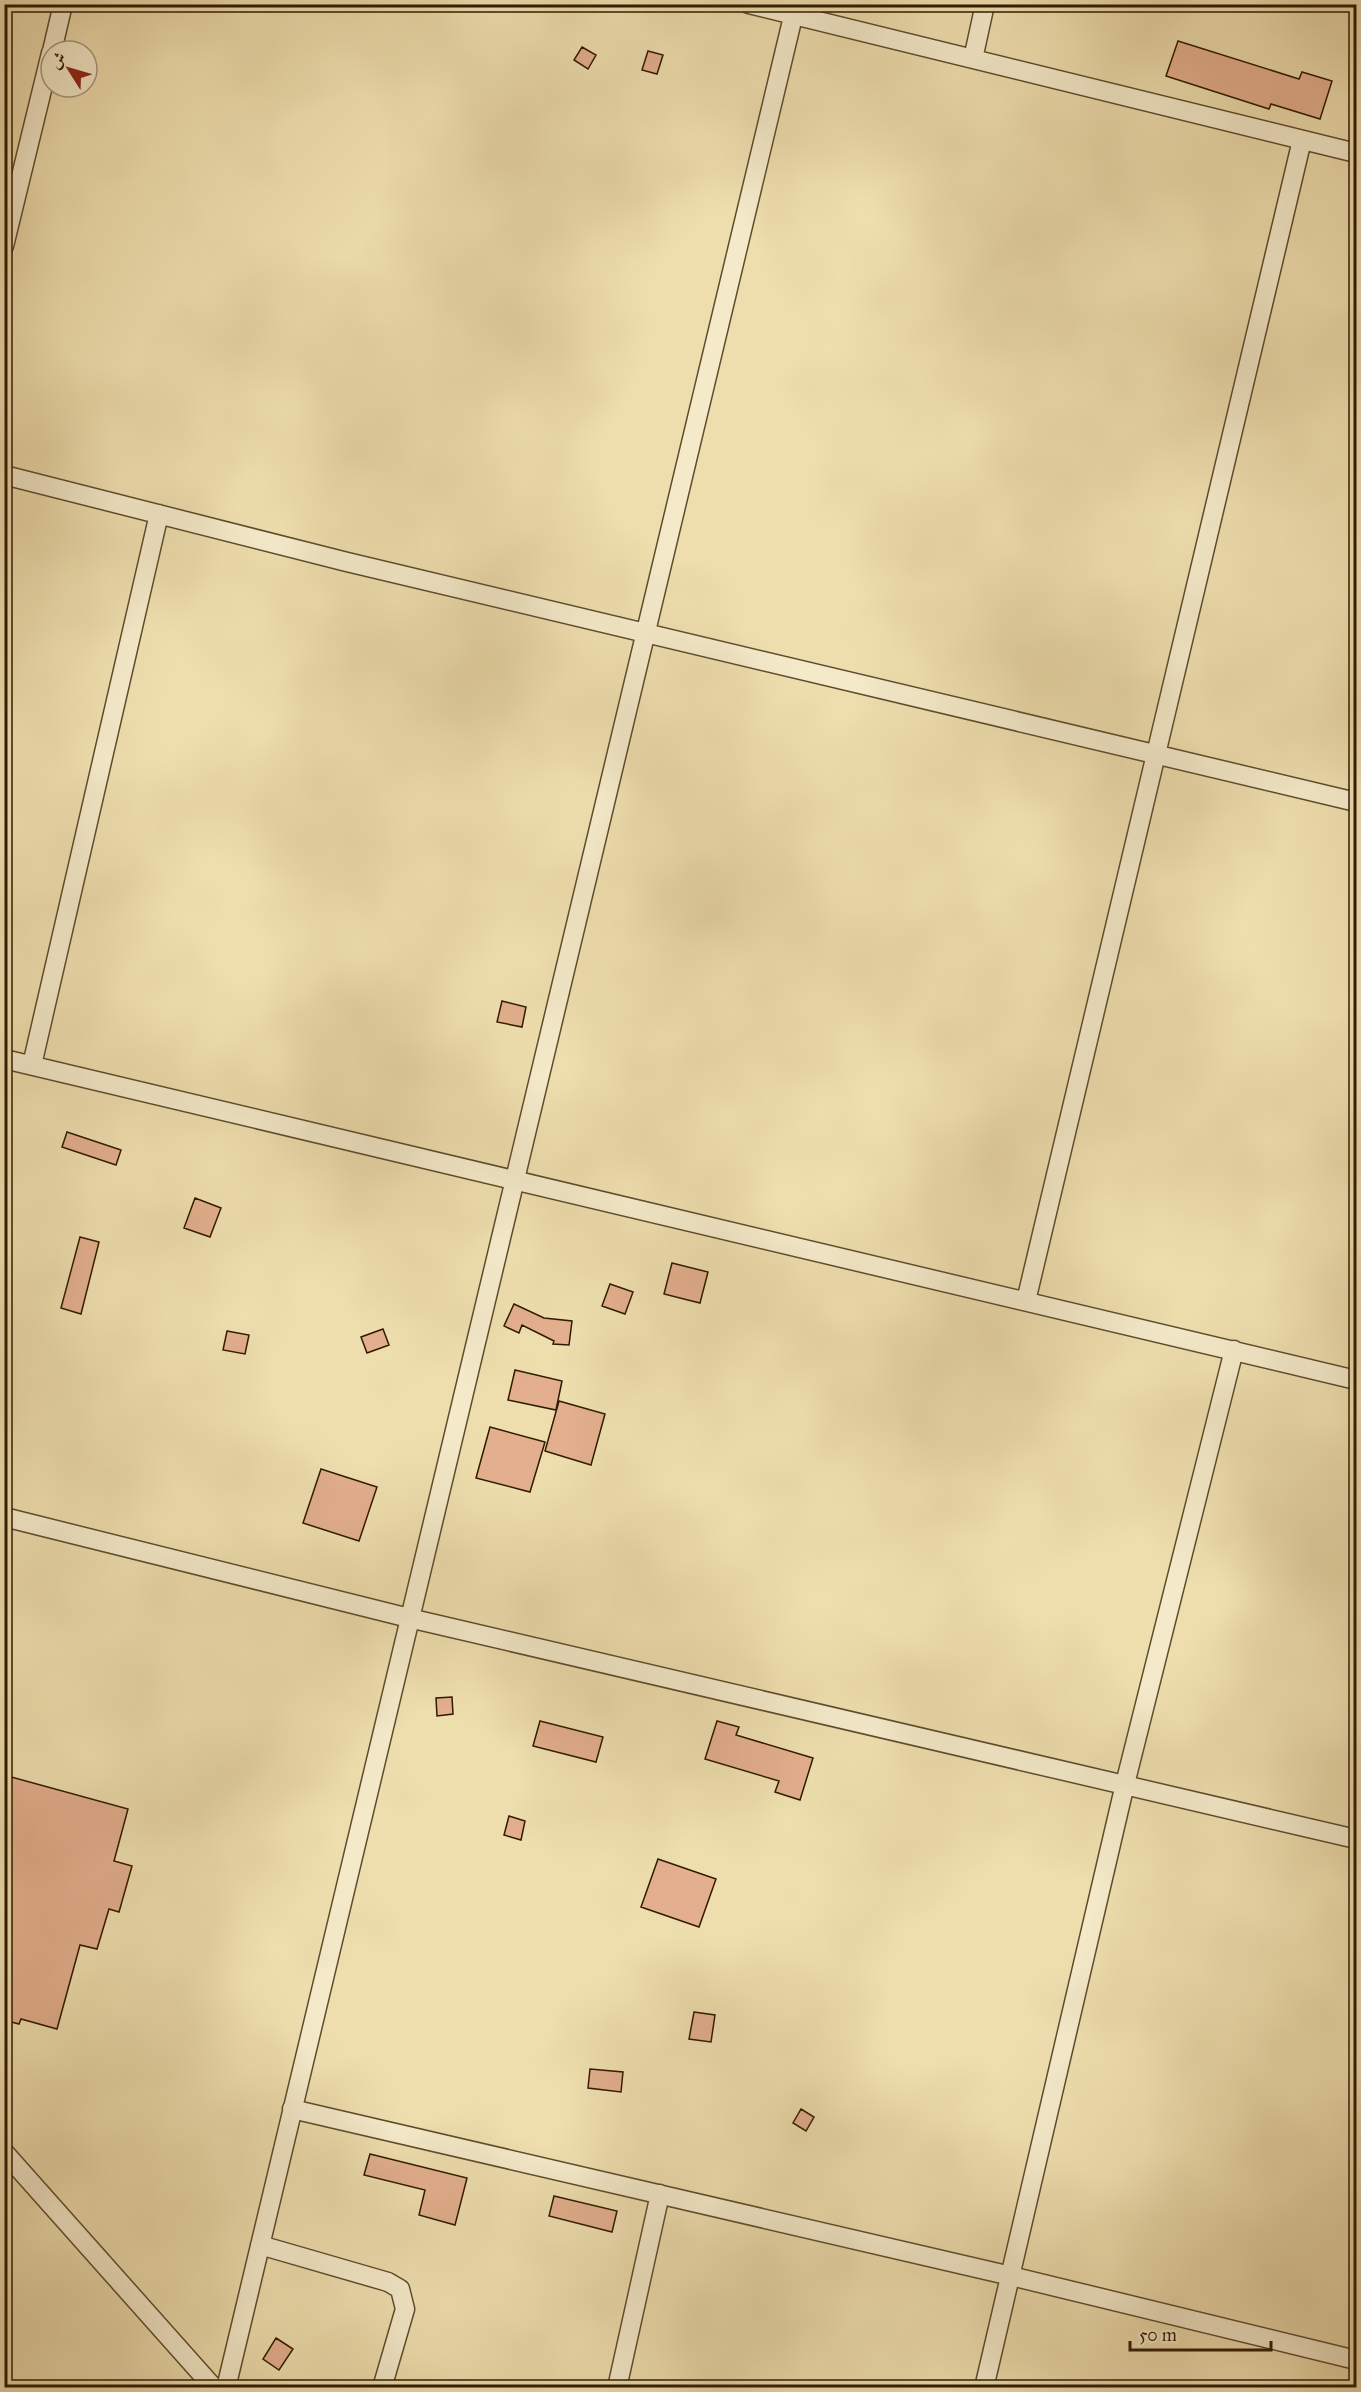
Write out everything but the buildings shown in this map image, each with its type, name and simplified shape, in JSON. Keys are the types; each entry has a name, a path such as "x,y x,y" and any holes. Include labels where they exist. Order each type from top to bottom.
{"lane":[{"path":"54,39 63,4"},
{"path":"749,4 794,10 973,59 1356,153"},
{"path":"973,59 985,4"},
{"path":"226,2388 794,10"},
{"path":"4,246 40,99"},
{"path":"1026,1301 1154,754 1302,140"},
{"path":"4,475 646,633 1356,802"},
{"path":"32,1065 159,514"},
{"path":"4,1059 1356,1380"},
{"path":"984,2388 1125,1784 1234,1350"},
{"path":"4,1516 409,1618 1356,1839"},
{"path":"292,2109 1011,2276 1356,2360"},
{"path":"4,2152 214,2388"},
{"path":"617,2388 660,2194"},
{"path":"260,2245 388,2282 400,2289 405,2309 382,2388"}]}
